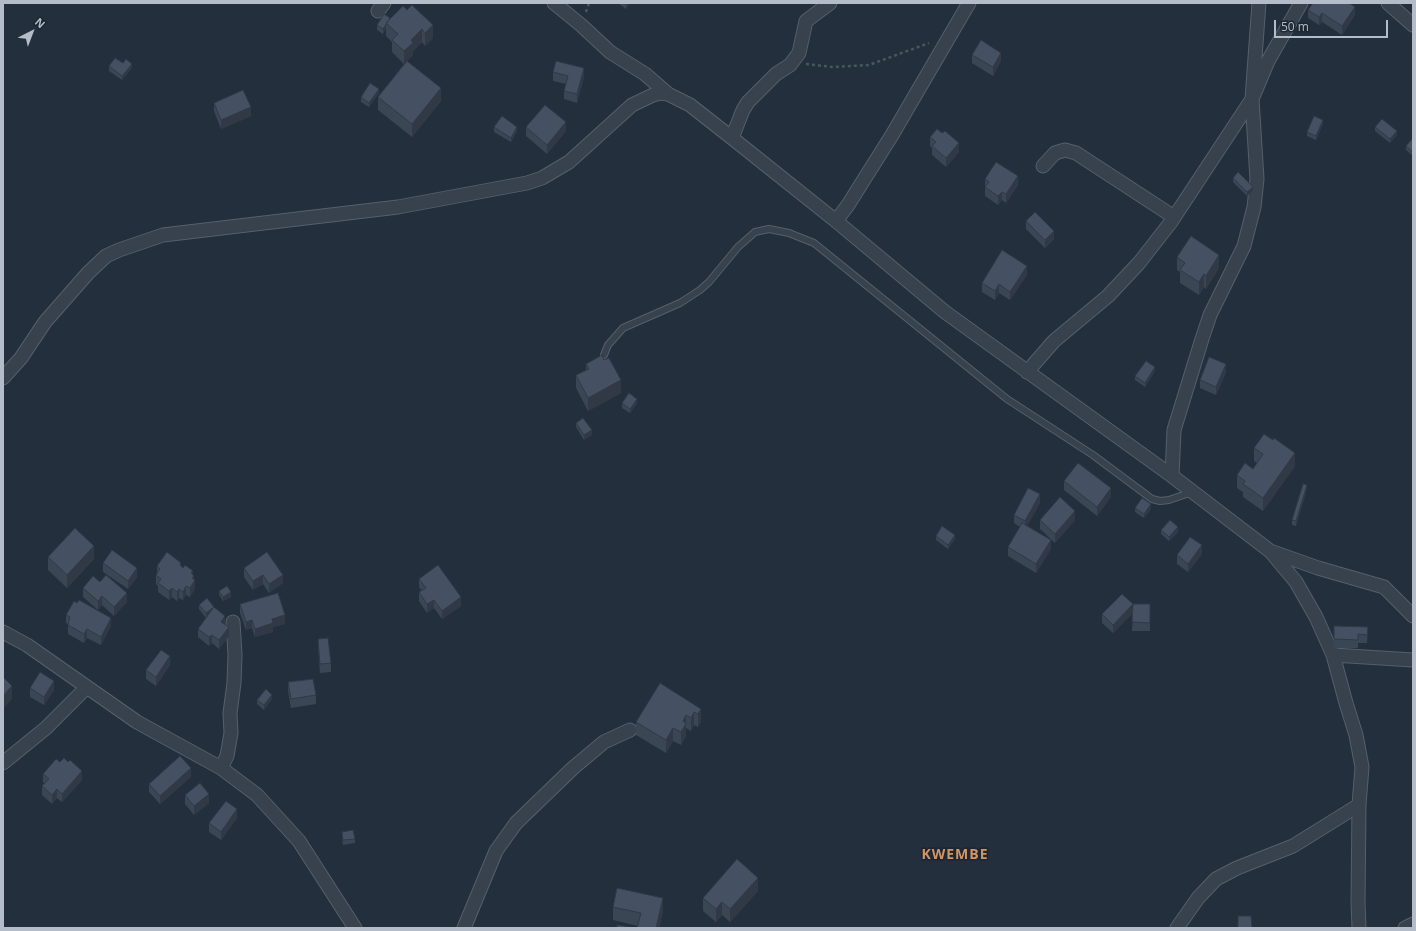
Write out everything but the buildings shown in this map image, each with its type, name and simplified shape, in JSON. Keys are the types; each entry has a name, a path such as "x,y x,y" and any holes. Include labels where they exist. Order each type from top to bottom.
{"street":[{"path":"554,3 571,16 610,52 645,74 668,94 690,105 732,138 836,221 945,312 1172,476 1270,551 1296,582 1316,617 1333,655 1356,735 1362,767 1359,805 1359,928"},
{"path":"732,138 743,110 748,102 776,74 792,63 799,53 806,21 830,3"},
{"path":"836,221 848,205 892,135 950,38 969,3"},
{"path":"1172,476 1174,430 1210,315 1244,246 1254,207 1257,179 1252,99 1259,3"},
{"path":"1027,372 1054,340 1108,296 1139,263 1174,217 1252,99 1268,61 1301,3"},
{"path":"1388,3 1413,25"},
{"path":"3,378 21,358 46,322 88,273 106,256 119,250 163,235 398,207 527,183 542,178 569,162 620,115 638,102 660,93 668,94"},
{"path":"1044,166 1055,153 1065,150 1076,153 1174,217"},
{"path":"1270,551 1318,568 1384,587 1413,616"},
{"path":"221,768 227,756 231,733 230,713 234,683 235,655 233,622"},
{"path":"3,632 27,645 138,722 221,768 257,795 299,841 355,928"},
{"path":"1333,655 1413,660"},
{"path":"3,762 46,728 87,687"},
{"path":"464,928 496,852 516,823 573,768 604,742 630,730"},
{"path":"1177,928 1198,898 1216,879 1237,868 1293,846 1359,805"},
{"path":"1405,928 1413,924"}],"lane":[{"path":"604,355 608,345 623,328 680,303 700,290 709,282 738,247 754,232 769,230 789,233 814,243 1007,399 1093,454 1152,499 1160,501 1169,500 1192,492"}],"path":[{"path":"792,63 834,67 869,65 930,42 950,38"}],"district":[{"name":"KWEMBE","path":"955,855"}]}
